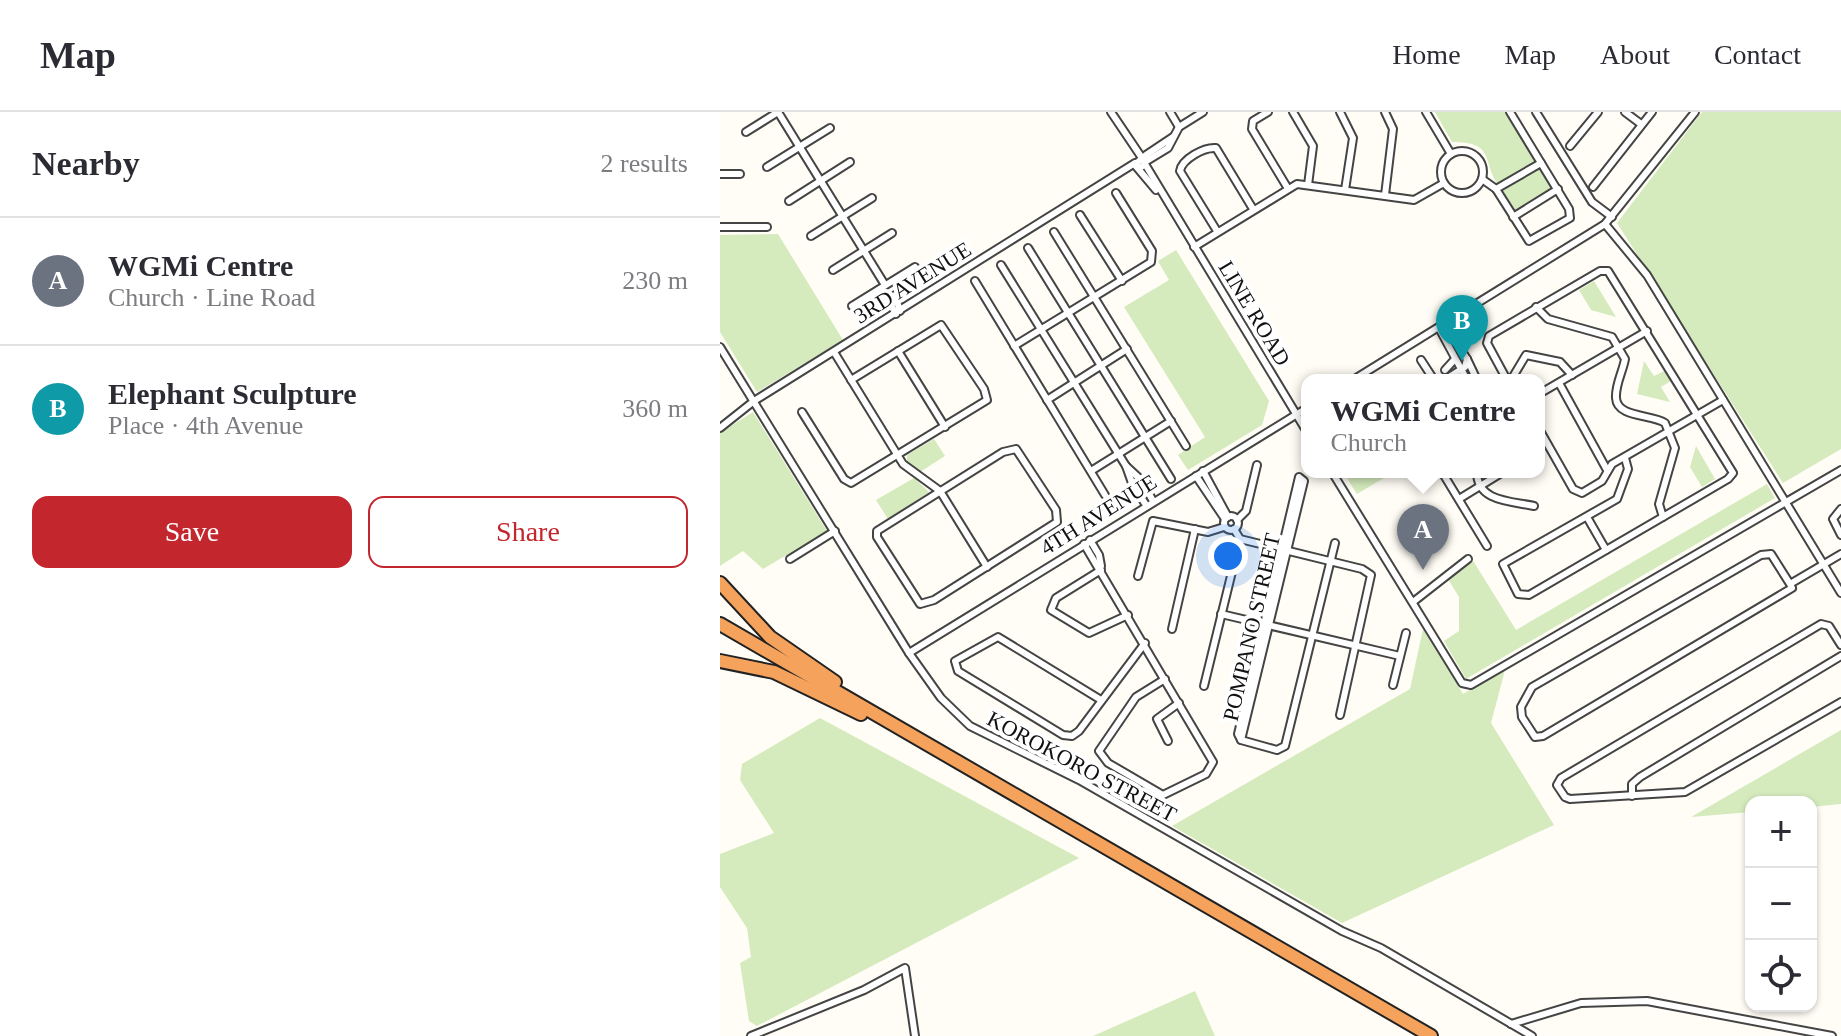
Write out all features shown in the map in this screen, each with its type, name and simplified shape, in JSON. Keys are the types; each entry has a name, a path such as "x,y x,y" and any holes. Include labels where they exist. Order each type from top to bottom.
{"highway":[{"path":"720,583 760,628 801,660 1038,803 1069,826"},
{"path":"720,624 1431,1036"},
{"path":"720,661 751,665 781,675 989,778"}],"street":[{"path":"746,132 778,112 898,312"},
{"path":"1170,112 1179,127 1203,112"},
{"path":"1268,112 1253,121 1252,129 1287,187"},
{"path":"1293,112 1313,146 1308,185"},
{"path":"1340,112 1353,138 1345,190"},
{"path":"1385,112 1393,132 1385,195"},
{"path":"1426,112 1451,154"},
{"path":"1482,179 1496,189 1526,240 1536,239 1570,218 1569,209 1558,189 1510,112"},
{"path":"1536,112 1592,202 1612,217"},
{"path":"1570,146 1598,112"},
{"path":"1625,112 1641,124"},
{"path":"1593,187 1652,112"},
{"path":"1363,374 1605,224 1695,112"},
{"name":"LINE ROAD","path":"1113,115 1301,423"},
{"name":"3RD AVENUE","path":"720,428 754,401 1089,192 1168,148 1179,127"},
{"path":"767,167 830,128"},
{"path":"1217,231 1180,171 1181,164 1207,148 1216,148 1253,209"},
{"path":"1464,151 1476,156 1483,167 1482,179 1475,189 1464,193 1452,191 1444,183 1442,167 1451,154 1464,151"},
{"path":"789,201 850,162"},
{"path":"1496,189 1541,163"},
{"path":"720,174 740,174"},
{"path":"1194,247 1287,187 1308,185 1420,199 1444,183"},
{"path":"1513,217 1558,189"},
{"path":"1014,346 1148,266 1153,255 1116,193"},
{"path":"811,236 872,198"},
{"path":"1080,215 1122,281"},
{"path":"1605,224 1647,275 1841,593"},
{"path":"720,227 767,227"},
{"path":"1054,232 1186,446"},
{"path":"833,270 892,233"},
{"path":"1028,248 1171,479"},
{"path":"1001,265 1119,454 1146,505"},
{"path":"852,306 915,267"},
{"path":"1506,374 1487,340 1536,307 1600,271 1608,271 1730,465 1731,477 1525,596 1518,594 1503,570 1503,564 1509,558 1544,543 1620,496 1628,469 1625,458"},
{"path":"975,281 1105,495"},
{"path":"884,286 894,294 898,312"},
{"path":"1536,307 1548,319 1612,337 1625,359 1616,394 1618,406 1624,411 1663,421 1670,432 1675,448 1659,504 1663,517"},
{"path":"802,412 844,479 851,483 987,400 984,389 941,325 851,380"},
{"path":"1442,326 1464,374"},
{"path":"1442,326 1467,359 1474,374"},
{"path":"1545,391 1647,331"},
{"name":"KOROKORO STREET","path":"720,347 909,653 941,698 970,726 1079,780 1532,1036"},
{"path":"1047,400 1127,349"},
{"path":"898,351 945,427"},
{"path":"834,352 898,456 912,473 940,491 987,567"},
{"path":"1513,374 1526,355 1560,362 1572,375"},
{"path":"1445,374 1455,359"},
{"path":"1449,374 1461,369 1467,359"},
{"path":"1421,360 1430,374"},
{"path":"1559,383 1607,470"},
{"path":"1545,439 1576,492 1582,493 1598,484 1607,470 1625,458 1723,400"},
{"name":"4TH AVENUE","path":"909,653 1301,412"},
{"path":"1091,471 1171,421"},
{"path":"1013,448 1020,452 1059,519 987,567 928,603 920,604 912,596 876,534 940,491 1013,448"},
{"path":"1234,529 1237,520 1246,511 1257,465"},
{"path":"1126,466 1141,481 1153,501"},
{"path":"1336,478 1462,683 1471,685 1841,470"},
{"path":"1203,471 1226,521"},
{"path":"1196,476 1240,539 1204,686"},
{"path":"1446,478 1487,546"},
{"path":"1478,478 1479,487 1492,497 1534,506"},
{"path":"1459,499 1493,478"},
{"name":"POMPANO STREET","path":"1298,493 1241,740 1277,750 1284,748 1312,635"},
{"path":"1841,509 1833,519 1841,535"},
{"path":"1587,517 1606,550"},
{"path":"1138,576 1153,521 1214,532 1226,521 1237,520"},
{"path":"1172,629 1195,529"},
{"path":"790,559 835,531"},
{"path":"1240,539 1330,561 1371,575 1340,715"},
{"path":"1087,542 1212,758 1211,771 1163,795 1101,758 1101,747 1132,701 1165,679"},
{"path":"1312,635 1335,543"},
{"path":"1771,554 1790,584 1792,588 1543,736 1535,737 1529,732 1521,707 1532,687 1761,555 1771,554"},
{"path":"1790,584 1841,554"},
{"path":"1413,602 1468,559"},
{"path":"1101,570 1056,598 1051,610 1089,633 1128,615"},
{"path":"1221,614 1400,656"},
{"path":"1841,645 1829,626 1821,624 1557,783 1567,798 1690,791 1841,702"},
{"path":"1393,685 1406,633"},
{"path":"1101,700 998,637 955,661 958,671 1066,736 1077,733 1145,643"},
{"path":"1632,796 1632,784 1640,777 1841,656"},
{"path":"1168,741 1157,719 1179,703"},
{"path":"751,1036 864,990 905,968 915,1036"},
{"path":"1511,1024 1581,1003 1647,1001 1832,1036"}],"green space":[{"path":"1435,112 1506,112 1537,162 1498,185 1481,149 1475,145 1452,142"},
{"path":"1702,112 1841,112 1841,449 1783,483 1617,223"},
{"path":"1540,167 1553,189 1514,212 1501,190"},
{"path":"778,234 843,340 757,392 720,332 720,235"},
{"path":"1176,250 1269,401 1262,425 1188,470 1178,455 1205,437 1124,307 1169,280 1158,261"},
{"path":"1594,281 1616,317 1591,310 1579,290"},
{"path":"1644,361 1654,376 1664,371 1674,379 1661,387 1670,402 1637,394"},
{"path":"753,412 827,531 763,569 743,551 720,566 720,433"},
{"path":"934,439 945,456 920,472 907,462 907,455"},
{"path":"1696,446 1715,479 1702,487 1690,467"},
{"path":"914,478 929,492 888,519 876,500"},
{"path":"1347,478 1384,478 1357,494"},
{"path":"1767,484 1775,498 1466,679 1444,641 1459,631 1459,597 1448,579 1472,559 1516,630"},
{"path":"1423,629 1463,694 1505,670 1491,723 1554,825 1342,923 1172,826 1410,689"},
{"path":"820,718 1079,858 757,1026 749,1021 740,963 751,957 747,928 720,887 720,854 774,833 740,780 742,764"},
{"path":"1841,730 1841,804 1817,806 1817,796 1745,796 1745,812 1691,817"},
{"path":"1195,991 1215,1036 1093,1036"}],"place":[{"name":"Elephant Sculpture","path":"1462,361"},
{"name":"WGMi Centre","path":"1423,570"}]}
